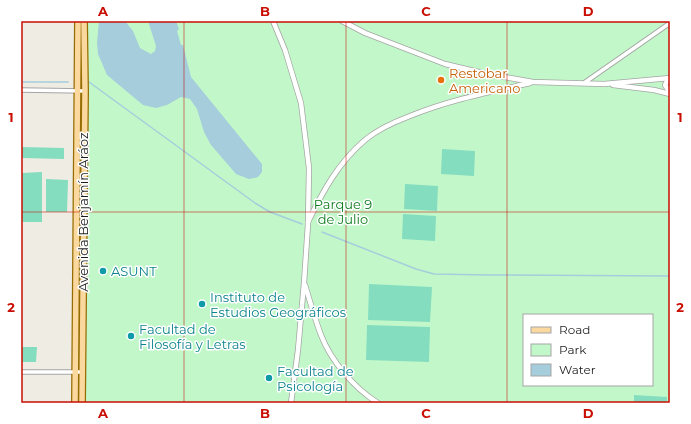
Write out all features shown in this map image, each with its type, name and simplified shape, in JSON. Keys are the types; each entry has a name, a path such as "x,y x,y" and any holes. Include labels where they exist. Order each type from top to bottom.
{"main road":[{"name":"Avenida Benjamín Aráoz","path":"74,403 78,21"},
{"name":"Avenida Benjamín Aráoz","path":"82,403 85,91 84,21"}],"street":[{"path":"273,21 285,50 301,103 309,168 308,224 304,283 298,350 291,403"},
{"path":"342,21 365,33 445,64 487,74 533,82 604,84 670,78"},
{"path":"583,84 670,23"},
{"path":"670,78 667,80 665,85 670,93"},
{"path":"308,224 323,191 345,160 374,133 389,124 432,107 533,82"},
{"path":"604,84 670,93"},
{"path":"21,90 85,91"},
{"path":"304,283 321,336 334,360 352,381 378,403"},
{"path":"21,372 82,372"}],"green space":[{"name":"Parque 9 de Julio","path":"88,21 670,21 670,403 85,403"},
{"path":"21,147 64,148 64,159 21,158"},
{"path":"442,149 475,151 474,176 441,174"},
{"path":"42,172 42,222 21,222 21,173"},
{"path":"46,179 68,180 67,212 46,212"},
{"path":"405,184 438,186 437,211 404,209"},
{"path":"403,214 436,216 435,241 402,239"},
{"path":"369,284 432,287 430,322 368,320"},
{"path":"367,325 430,327 429,362 366,360"},
{"path":"21,347 37,347 36,362 21,362"},
{"path":"634,395 667,397 667,403 634,403"}],"water":[{"path":"99,21 125,21 133,31 140,48 151,54 155,51 156,46 148,21 176,21 179,29 177,31 181,45 183,45 191,77 262,164 262,172 258,177 249,179 236,174 211,145 204,132 197,109 190,99 181,97 167,105 156,108 143,105 107,75 98,54 97,43"}],"waterway":[{"path":"21,82 68,82"},
{"path":"89,82 255,203 270,212 302,224"},
{"path":"322,232 416,269 434,274 670,276"}],"place":[{"name":"Restobar Americano","path":"441,80"},
{"name":"ASUNT","path":"103,271"},
{"name":"Instituto de Estudios Geográficos","path":"202,304"},
{"name":"Facultad de Filosofía y Letras","path":"131,336"},
{"name":"Facultad de Psicología","path":"269,378"}]}
